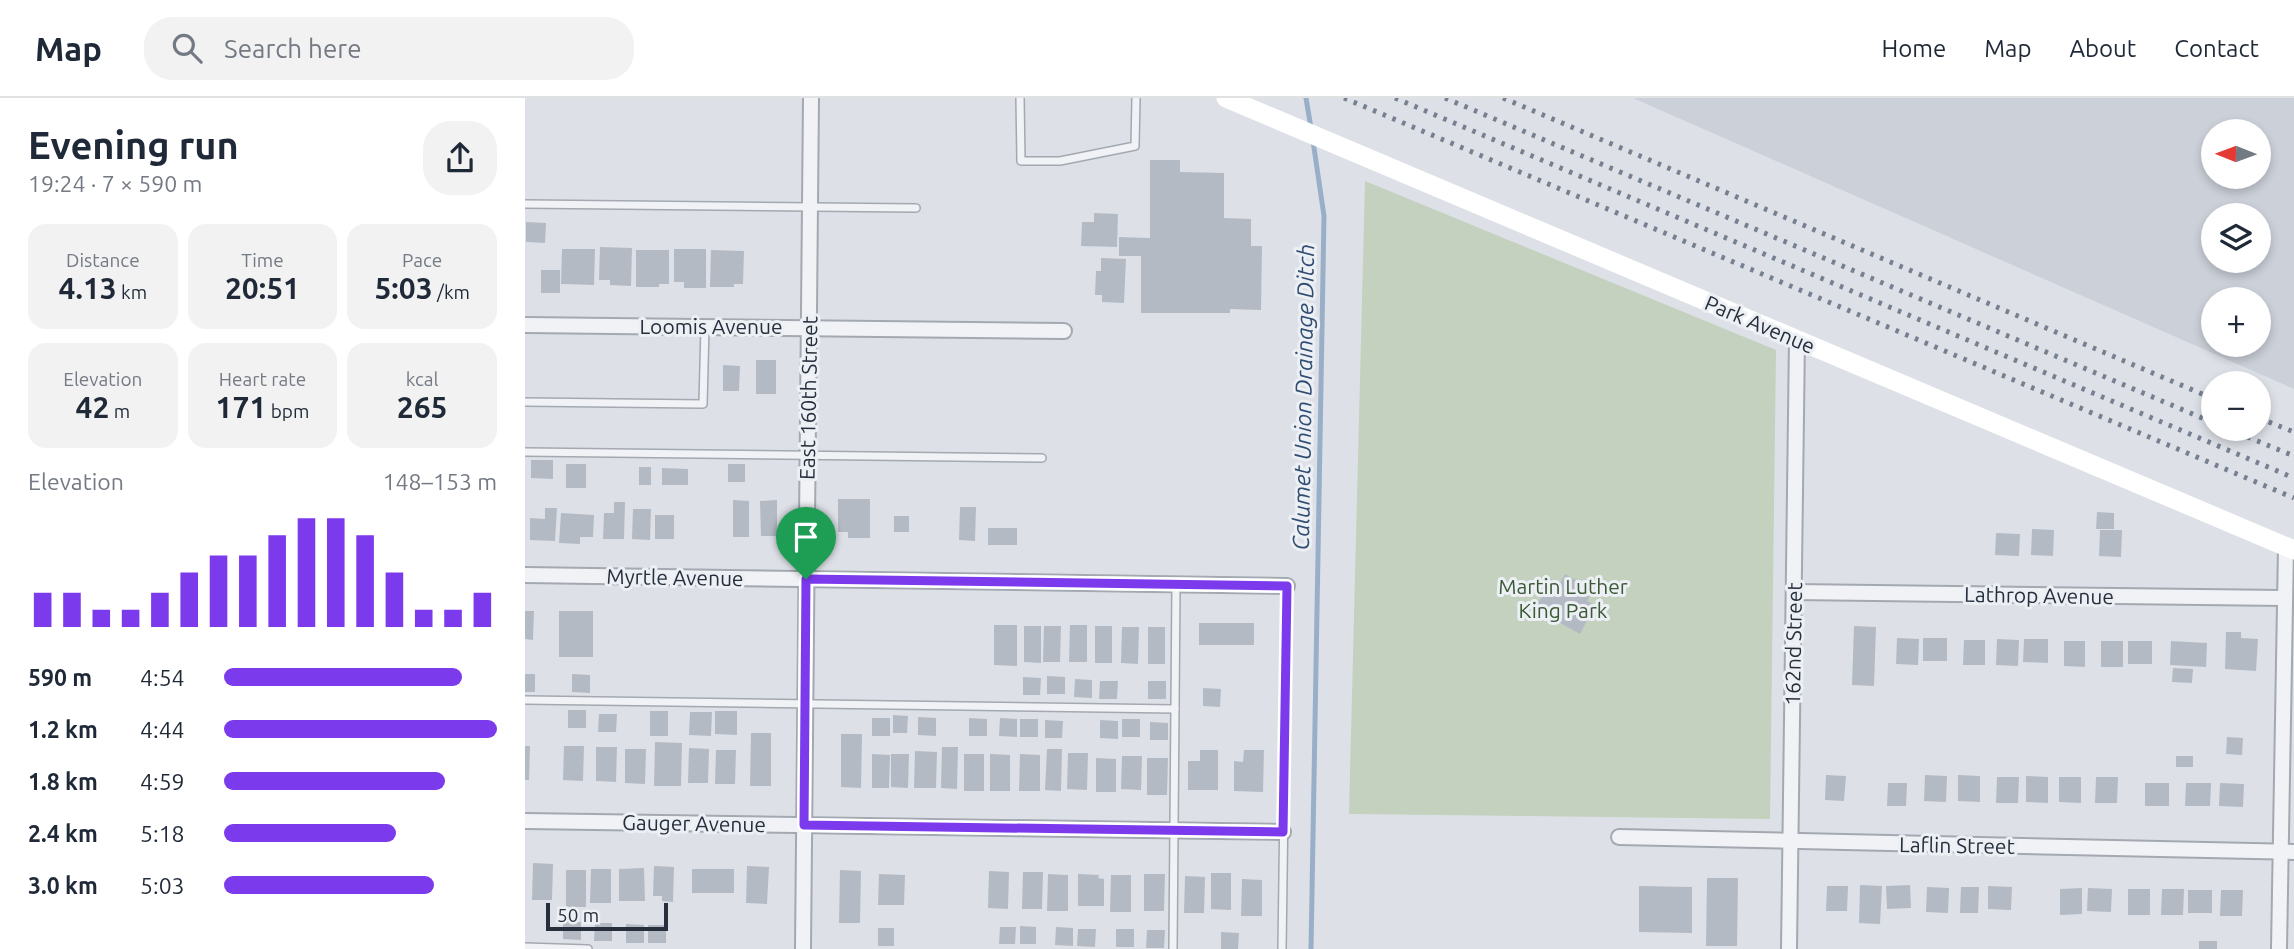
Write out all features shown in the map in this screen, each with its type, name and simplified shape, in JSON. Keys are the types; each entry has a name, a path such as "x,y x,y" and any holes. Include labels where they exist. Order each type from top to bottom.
{"street":[{"name":"East 160th Street","path":"803,949 811,98"},
{"name":"Park Avenue","path":"1226,98 2290,548"},
{"name":"Loomis Avenue","path":"525,326 1064,331"},
{"name":"162nd Street","path":"1789,949 1797,339"},
{"path":"2279,949 2287,852 2284,598 2290,548"},
{"name":"Myrtle Avenue","path":"525,575 1287,586"},
{"name":"Lathrop Avenue","path":"1794,592 2284,598"},
{"name":"Gauger Avenue","path":"525,821 1283,832"},
{"name":"Laflin Street","path":"1619,837 2287,852"}],"lane":[{"path":"1020,98 1021,161 1060,161 1135,146 1136,98"},
{"path":"525,204 916,208"},
{"path":"525,402 703,404 705,326"},
{"path":"525,452 1042,458"},
{"path":"1173,949 1177,585"},
{"path":"1282,949 1287,586"},
{"path":"525,700 1175,709"},
{"path":"525,947 588,949"}],"shaded area":[{"path":"1633,98 2294,98 2294,389 2271,379 2271,371 2253,371 2221,357 2271,357 2271,287 2201,287 2201,348"}],"green space":[{"name":"Martin Luther King Park","path":"1365,181 1776,350 1770,819 1349,814"}],"building":[{"path":"1150,160 1180,160 1180,172 1224,173 1224,218 1251,219 1251,246 1262,246 1261,310 1230,309 1230,313 1141,313 1141,256 1119,256 1119,237 1150,238"},
{"path":"1094,213 1118,214 1117,247 1081,246 1082,222 1094,222"},
{"path":"526,222 546,223 545,243 526,242"},
{"path":"600,247 632,248 631,286 610,285 610,280 599,280"},
{"path":"562,249 595,249 594,285 561,284"},
{"path":"674,249 706,249 706,288 684,288 684,282 674,282"},
{"path":"636,250 669,250 669,284 636,287"},
{"path":"711,250 744,251 743,284 734,284 734,287 710,287"},
{"path":"1101,258 1126,259 1124,303 1102,302 1102,295 1095,295 1096,271 1101,271"},
{"path":"541,270 560,270 560,293 541,293"},
{"path":"756,360 776,360 776,394 756,394"},
{"path":"723,365 740,366 739,391 723,391"},
{"path":"531,460 553,460 553,479 531,478"},
{"path":"566,464 586,464 586,488 566,488"},
{"path":"728,464 745,464 745,482 728,482"},
{"path":"639,467 651,467 651,485 639,485"},
{"path":"662,468 688,469 688,485 662,485"},
{"path":"838,499 870,499 870,538 848,538 848,532 838,532"},
{"path":"733,500 749,501 749,537 733,537"},
{"path":"777,500 777,536 761,536 760,501"},
{"path":"614,502 625,502 624,539 603,539 604,513 614,513"},
{"path":"960,507 976,507 975,541 959,540"},
{"path":"545,508 557,508 555,541 530,540 530,518 545,519"},
{"path":"633,509 651,509 650,540 632,539"},
{"path":"2097,512 2114,513 2114,529 2096,529"},
{"path":"561,513 594,515 593,537 580,537 580,544 559,543"},
{"path":"655,515 674,515 674,539 655,539"},
{"path":"894,516 909,516 909,532 894,532"},
{"path":"988,528 1017,528 1017,545 988,545"},
{"path":"2032,529 2054,530 2053,556 2031,555"},
{"path":"2100,530 2122,530 2121,557 2099,556"},
{"path":"1996,533 2020,534 2019,556 1995,555"},
{"path":"1565,574 1593,590 1587,601 1595,605 1580,634 1535,609 1551,579 1560,584"},
{"path":"525,611 534,611 533,640 525,639"},
{"path":"559,611 593,611 593,657 559,657"},
{"path":"1199,623 1254,623 1254,645 1199,645"},
{"path":"994,625 1017,625 1017,666 994,665"},
{"path":"1070,625 1087,625 1087,662 1069,662"},
{"path":"1024,626 1041,626 1041,663 1024,662"},
{"path":"1044,626 1061,626 1060,662 1043,662"},
{"path":"1095,626 1112,626 1112,663 1095,663"},
{"path":"1854,626 1876,627 1874,686 1852,685"},
{"path":"1122,627 1139,627 1138,664 1121,663"},
{"path":"1148,627 1165,627 1165,664 1148,664"},
{"path":"2226,632 2241,632 2241,638 2258,639 2256,671 2225,669"},
{"path":"1897,638 1919,639 1918,665 1896,664"},
{"path":"1923,638 1947,638 1947,661 1923,661"},
{"path":"1997,639 2019,640 2018,666 1996,665"},
{"path":"2024,639 2048,639 2048,663 2023,662"},
{"path":"1964,640 1985,640 1985,665 1963,665"},
{"path":"2064,641 2085,641 2085,667 2064,666"},
{"path":"2101,641 2123,641 2123,667 2101,667"},
{"path":"2128,641 2152,641 2152,664 2128,664"},
{"path":"2171,641 2207,643 2206,667 2170,665"},
{"path":"2173,668 2193,669 2192,683 2172,682"},
{"path":"525,674 535,674 535,692 525,692"},
{"path":"572,674 590,675 590,693 572,692"},
{"path":"1047,676 1065,677 1065,694 1047,694"},
{"path":"1023,677 1041,678 1040,695 1023,695"},
{"path":"1075,679 1092,680 1092,698 1074,697"},
{"path":"1100,681 1118,681 1117,699 1099,699"},
{"path":"1148,681 1166,681 1166,699 1148,699"},
{"path":"1203,688 1221,689 1220,707 1203,706"},
{"path":"568,710 586,710 586,728 568,728"},
{"path":"650,711 668,711 668,736 650,736"},
{"path":"715,711 737,711 737,735 715,734"},
{"path":"690,712 712,712 711,736 689,735"},
{"path":"599,714 617,714 616,732 598,732"},
{"path":"893,715 908,716 907,733 893,733"},
{"path":"918,717 936,718 936,736 918,735"},
{"path":"872,718 890,718 890,736 872,736"},
{"path":"969,718 987,719 987,736 969,736"},
{"path":"1000,718 1017,719 1017,737 999,736"},
{"path":"1020,719 1038,719 1038,737 1020,737"},
{"path":"1122,719 1140,719 1140,737 1122,737"},
{"path":"1045,720 1063,721 1062,738 1045,738"},
{"path":"1100,720 1118,721 1118,739 1100,738"},
{"path":"1150,722 1168,723 1168,740 1150,740"},
{"path":"751,733 771,733 771,786 750,786"},
{"path":"841,734 862,734 861,788 841,787"},
{"path":"2227,737 2243,738 2242,755 2226,754"},
{"path":"655,742 682,743 681,786 654,786"},
{"path":"525,746 530,746 529,780 525,780"},
{"path":"564,746 584,746 583,781 563,780"},
{"path":"596,747 617,747 616,782 596,781"},
{"path":"942,747 958,747 957,789 941,788"},
{"path":"689,748 709,749 708,783 688,783"},
{"path":"625,749 646,749 645,784 625,783"},
{"path":"1047,749 1062,749 1061,791 1045,790"},
{"path":"716,750 736,750 735,784 715,784"},
{"path":"1200,750 1218,750 1218,790 1188,790 1188,761 1200,761"},
{"path":"1244,750 1264,750 1263,792 1234,791 1234,761 1243,762"},
{"path":"915,751 937,752 936,788 914,788"},
{"path":"1068,753 1088,753 1087,790 1067,789"},
{"path":"872,754 890,755 889,788 872,788"},
{"path":"891,754 909,754 908,788 891,787"},
{"path":"964,754 984,754 984,791 964,791"},
{"path":"990,754 1010,755 1010,791 990,791"},
{"path":"1020,754 1040,755 1040,791 1019,791"},
{"path":"1122,756 1142,756 1141,790 1121,789"},
{"path":"2176,756 2193,756 2193,767 2176,767"},
{"path":"1096,758 1116,759 1116,792 1096,792"},
{"path":"1147,758 1168,758 1167,795 1147,795"},
{"path":"1826,775 1846,776 1844,801 1825,800"},
{"path":"1925,775 1947,776 1946,802 1924,801"},
{"path":"1958,775 1980,776 1980,802 1958,801"},
{"path":"2026,776 2048,777 2048,803 2026,802"},
{"path":"1997,777 2019,777 2018,803 1996,803"},
{"path":"2059,777 2081,777 2081,803 2059,802"},
{"path":"2096,777 2118,777 2117,803 2095,803"},
{"path":"1888,783 1907,783 1906,806 1887,806"},
{"path":"2145,783 2169,783 2169,806 2145,806"},
{"path":"2186,783 2211,783 2210,806 2185,806"},
{"path":"2220,783 2244,784 2243,807 2219,806"},
{"path":"533,863 553,864 552,900 532,900"},
{"path":"654,866 674,867 673,902 662,901 662,896 653,896"},
{"path":"747,866 769,867 767,904 746,903"},
{"path":"644,868 645,901 619,901 619,869"},
{"path":"591,869 611,869 611,903 590,903"},
{"path":"692,869 734,869 734,893 692,893"},
{"path":"566,870 586,870 586,907 566,907"},
{"path":"840,870 861,871 860,923 839,923"},
{"path":"989,871 1009,872 1008,909 988,908"},
{"path":"1023,872 1043,872 1042,909 1022,909"},
{"path":"1211,873 1231,873 1231,910 1211,909"},
{"path":"879,874 905,875 904,905 878,905"},
{"path":"1048,874 1068,875 1068,911 1047,911"},
{"path":"1078,874 1099,875 1098,878 1104,879 1104,906 1078,906"},
{"path":"1144,874 1165,874 1164,911 1144,911"},
{"path":"1111,875 1131,875 1131,912 1110,912"},
{"path":"1185,876 1205,877 1204,913 1184,913"},
{"path":"1707,878 1738,878 1737,946 1706,946"},
{"path":"1242,879 1262,880 1262,916 1241,916"},
{"path":"1860,885 1882,886 1880,924 1859,923"},
{"path":"1910,885 1911,908 1887,909 1886,886"},
{"path":"1639,886 1692,887 1692,933 1639,932"},
{"path":"1827,886 1848,886 1847,911 1826,911"},
{"path":"1988,886 2012,887 2011,910 1988,909"},
{"path":"1927,887 1949,888 1948,913 1926,912"},
{"path":"1961,887 1979,887 1978,913 1960,913"},
{"path":"2082,888 2082,914 2060,915 2060,889"},
{"path":"2088,888 2112,889 2111,912 2087,911"},
{"path":"2128,889 2150,889 2150,915 2128,915"},
{"path":"2162,889 2184,889 2183,915 2161,915"},
{"path":"2188,890 2212,890 2212,913 2188,913"},
{"path":"2221,890 2243,890 2242,916 2220,916"},
{"path":"563,922 581,922 581,940 563,939"},
{"path":"595,923 612,923 612,941 594,941"},
{"path":"626,924 644,925 644,943 626,943"},
{"path":"648,925 666,925 666,943 648,943"},
{"path":"1020,926 1036,927 1036,944 1020,944"},
{"path":"1000,927 1016,927 1015,944 999,944"},
{"path":"1056,927 1073,928 1073,946 1055,945"},
{"path":"878,928 894,928 894,946 878,946"},
{"path":"1078,929 1096,929 1095,947 1077,946"},
{"path":"1116,929 1134,929 1134,947 1116,947"},
{"path":"1147,930 1165,930 1164,948 1146,948"},
{"path":"1221,932 1239,933 1238,949 1221,949"},
{"path":"2199,941 2217,941 2217,949 2199,949"}],"waterway":[{"name":"Calumet Union Drainage Ditch","path":"1306,98 1311,128"},
{"name":"Calumet Union Drainage Ditch","path":"1311,949 1324,216 1313,141"}],"railway":[{"path":"1344,98 2294,498"},
{"path":"1395,98 2294,478"},
{"path":"1445,98 2201,418"},
{"path":"1503,98 2201,393"},
{"path":"2271,423 2294,432"},
{"path":"2257,441 2294,456"}],"route":[{"path":"806,579 1287,586 1283,832 804,825 806,579"}]}
